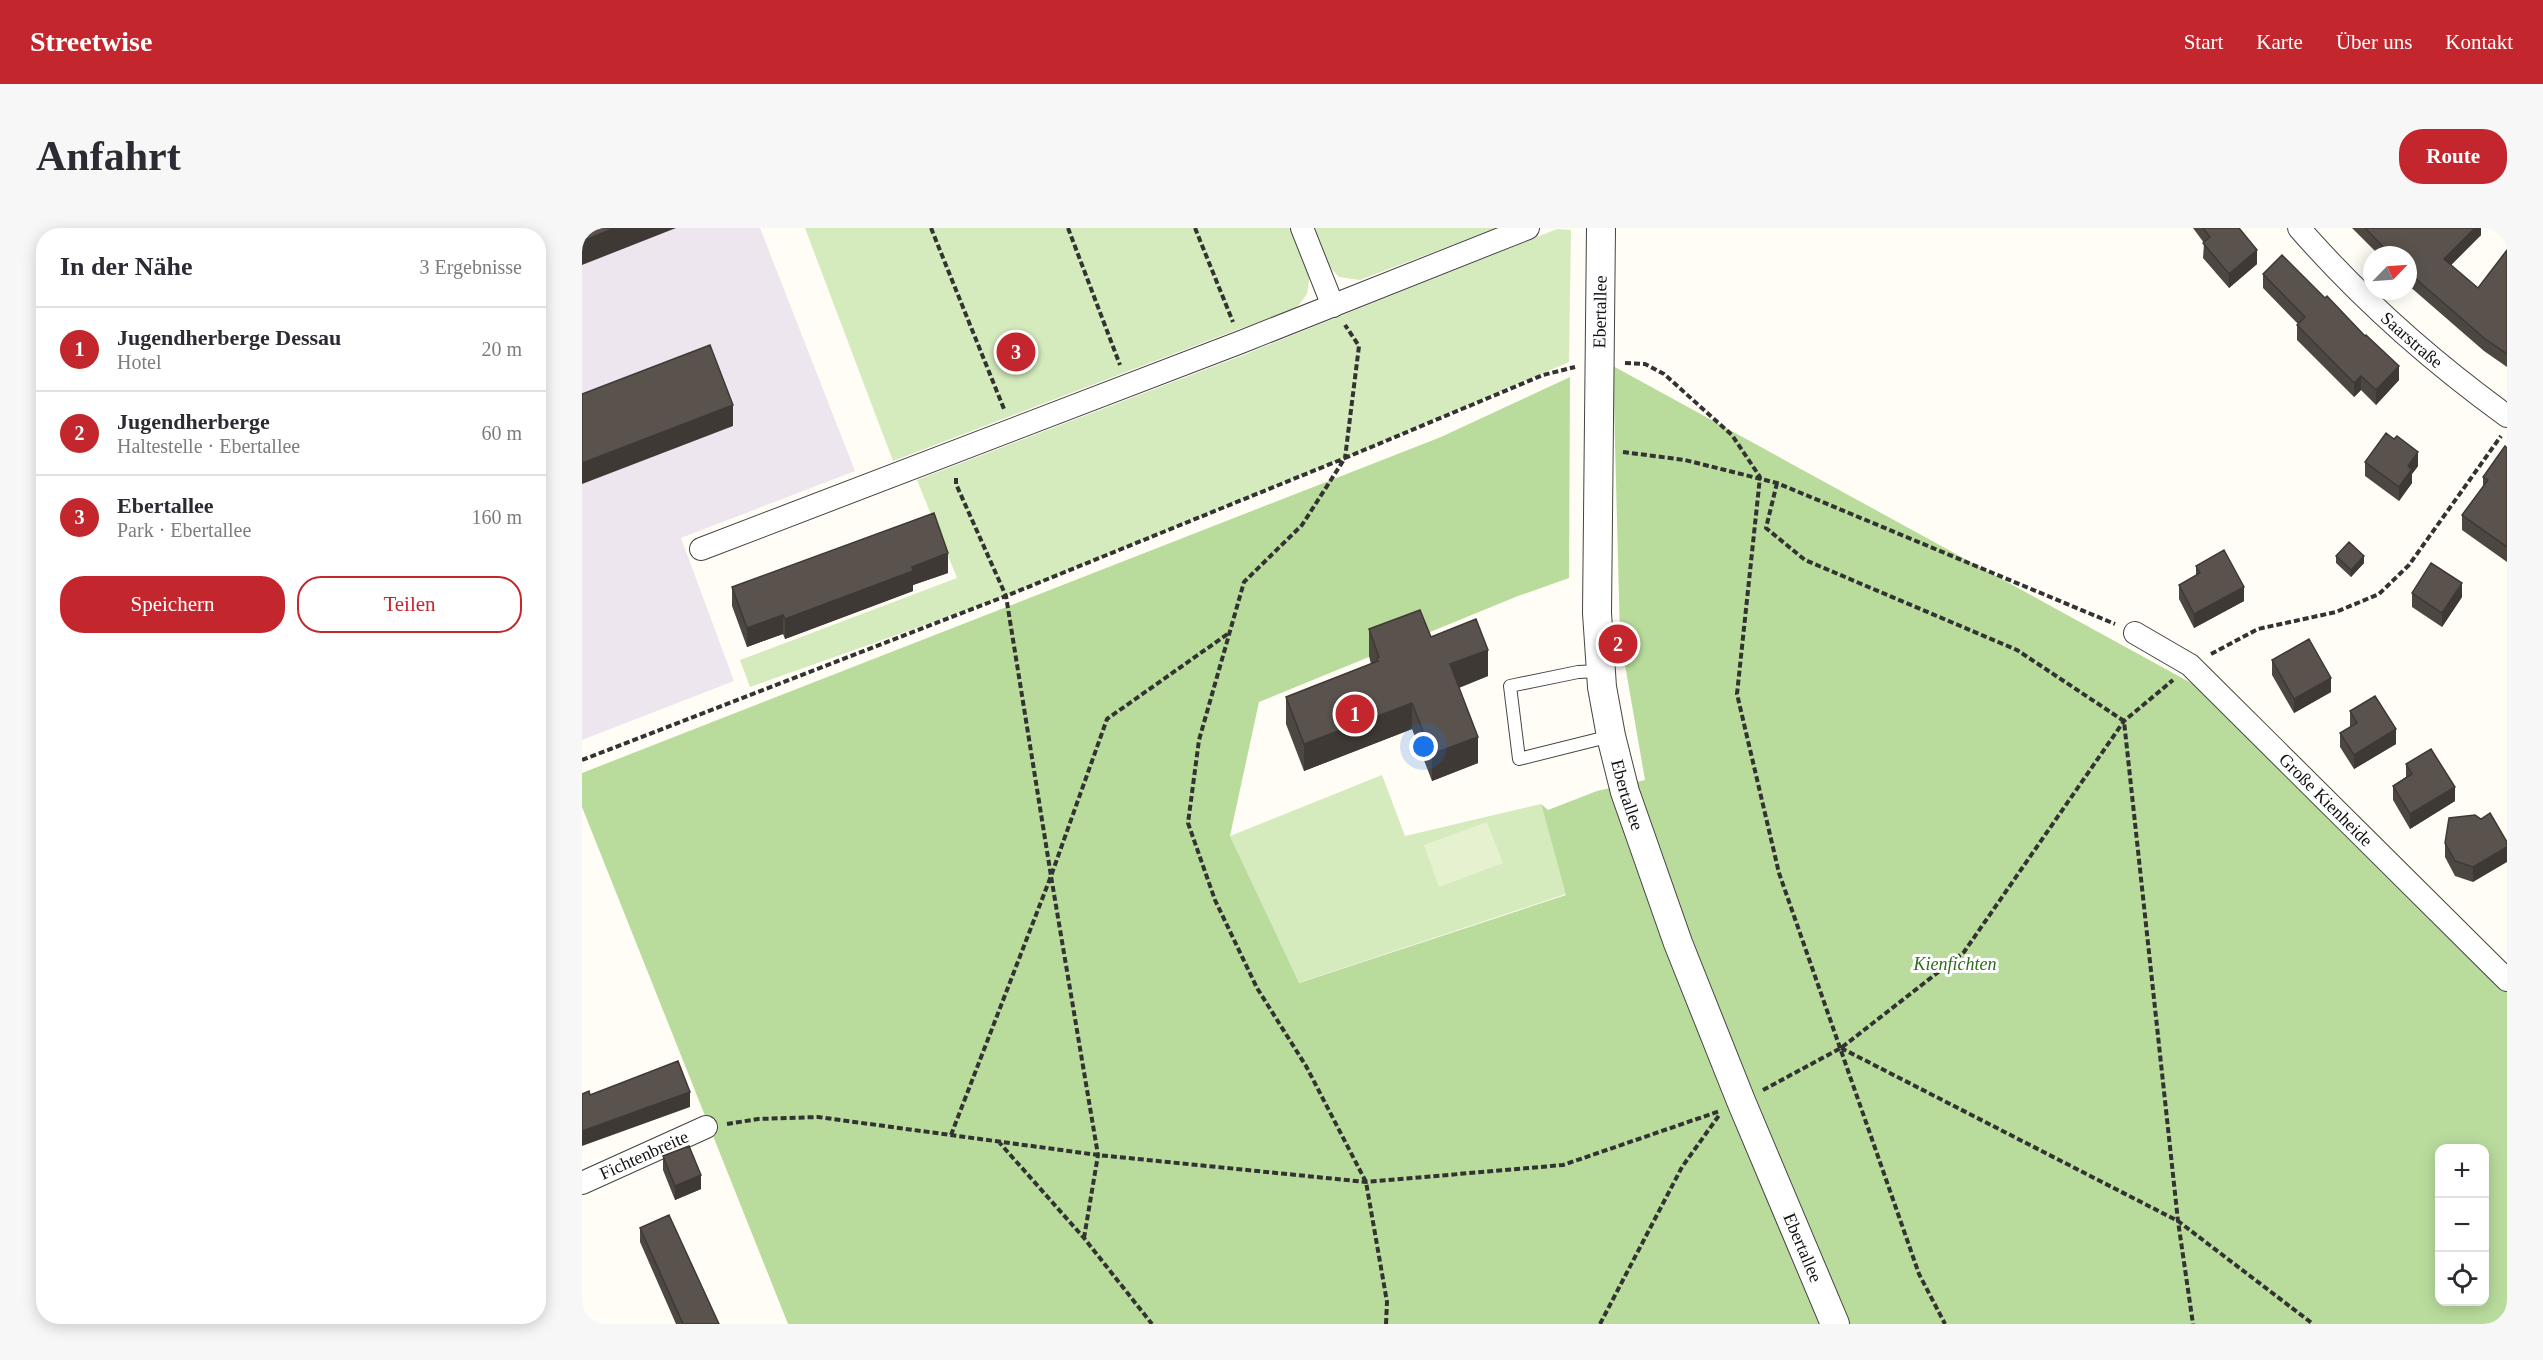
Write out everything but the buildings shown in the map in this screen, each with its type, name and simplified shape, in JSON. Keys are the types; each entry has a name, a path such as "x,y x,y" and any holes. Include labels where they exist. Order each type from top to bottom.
{"street":[{"path":"1302,228 1333,306"},
{"path":"700,549 1128,386 1528,228"},
{"name":"Ebertallee","path":"1601,228 1598,614 1601,670 1611,736 1625,792 1643,847 1741,1101 1835,1324"},
{"name":"Saarstraße","path":"2299,228 2349,282 2414,344 2507,416"},
{"name":"Große Kienheide","path":"2135,633 2190,665 2507,980"},
{"name":"Fichtenbreite","path":"582,1183 706,1127"}],"lane":[{"path":"1601,670 1578,672 1510,686 1519,759 1611,736"}],"path":[{"path":"931,228 1012,429"},
{"path":"1068,228 1128,386"},
{"path":"1195,228 1241,342"},
{"path":"1333,306 1359,346 1345,458 1302,525 1244,582 1199,740 1188,823 1215,900 1257,987 1306,1066 1366,1182 1387,1302 1386,1324"},
{"path":"582,760 1006,596 1543,375 1576,367 1645,364 1664,374 1732,435 1760,477 1737,694 1779,873 1920,1274 1945,1324"},
{"path":"1741,1101 1841,1048 1964,952 2124,721 2190,665 2258,629 2336,612 2379,594 2409,565 2507,428"},
{"path":"1599,450 1634,452 1685,460 1760,477 2135,633"},
{"path":"956,451 956,484 1006,596 1098,1155 1084,1238"},
{"path":"1777,483 1766,528 1804,560 2017,650 2124,721"},
{"path":"951,1135 1051,876 1107,719 1229,633"},
{"path":"2124,721 2178,1221 2193,1324"},
{"path":"1841,1048 2178,1221 2313,1324"},
{"path":"706,1127 758,1119 818,1117 1098,1155 1366,1182 1563,1165 1723,1110 1682,1167 1600,1324"},
{"path":"997,1140 1084,1238 1152,1324"}],"shaded area":[{"path":"582,228 760,228 855,471 681,538 734,681 582,740"}],"green space":[{"path":"805,228 1292,228 1310,274 1307,294 1295,310 1236,330 893,461"},
{"path":"1312,228 1497,228 1360,280 1339,277 1326,263"},
{"path":"1557,229 1571,230 1569,362 1345,458 1006,596 750,687 740,660 957,578 917,480 1246,354"},
{"name":"Kienfichten","path":"1613,366 2204,690 2469,949 2507,992 2507,1324 788,1324 582,807 582,773 1441,437 1570,377 1569,578 1518,596 1259,702 1230,836 1299,983 1566,895 1541,804 1548,810 1597,791 1645,780 1620,636"},
{"path":"1382,775 1405,836 1541,804 1566,894 1298,983 1230,836"},
{"path":"1487,822 1503,863 1439,887 1424,845"}],"place":[{"name":"Ebertallee","path":"1016,352"},
{"name":"Jugendherberge","path":"1618,644"},
{"name":"Jugendherberge Dessau","path":"1355,714"}]}
